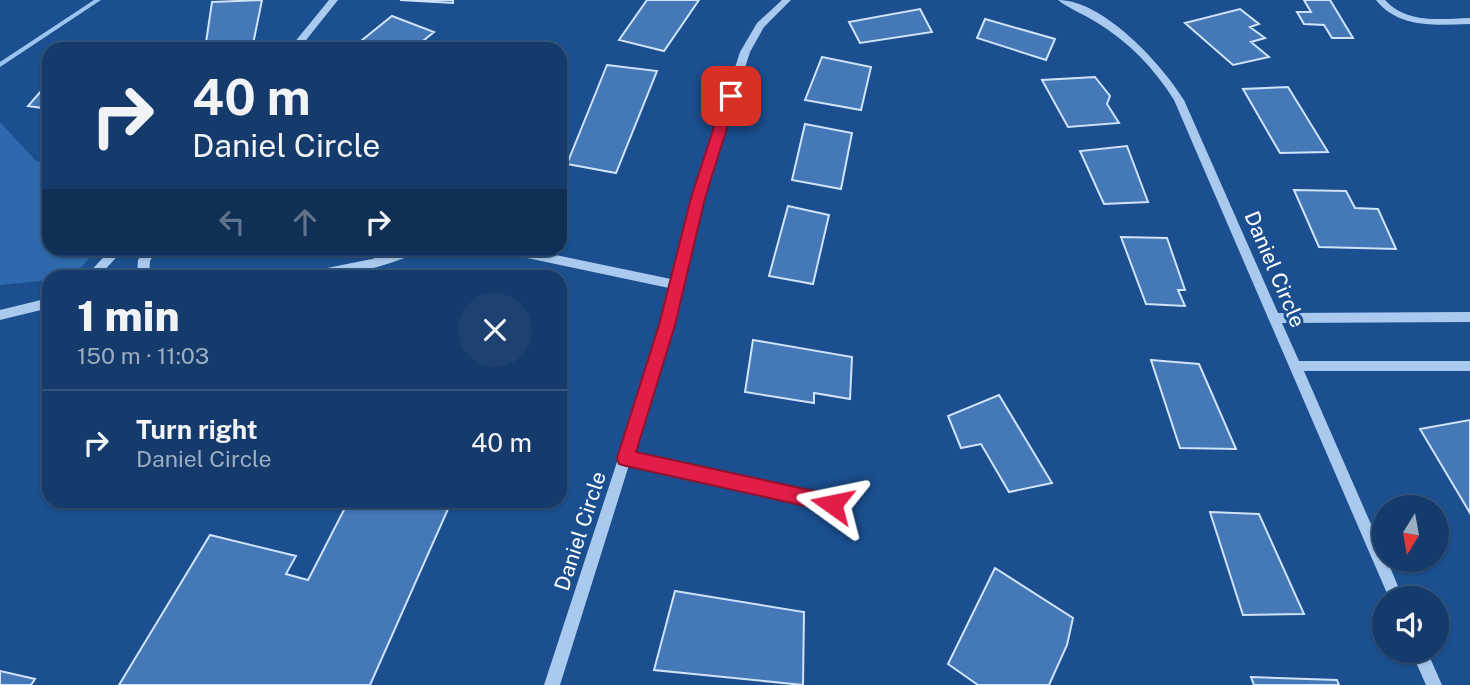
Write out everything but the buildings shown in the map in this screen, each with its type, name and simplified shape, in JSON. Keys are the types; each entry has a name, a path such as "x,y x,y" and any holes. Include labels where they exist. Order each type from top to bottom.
{"street":[{"path":"300,42 334,0"},
{"name":"Daniel Circle","path":"552,685 667,325 698,198 745,51 760,25 787,0"},
{"name":"Daniel Circle","path":"1062,0 1116,29 1145,53 1167,79 1205,156 1391,586"},
{"path":"1380,0 1393,13 1403,17 1433,22 1470,21"},
{"path":"98,270 112,256"},
{"path":"342,270 396,256"},
{"path":"536,256 676,285"},
{"path":"0,315 42,305"},
{"path":"1273,318 1470,317"},
{"path":"1294,366 1470,366"},
{"path":"626,458 832,504"},
{"path":"1424,663 1434,685"}],"shaded area":[{"path":"0,122 35,160 42,163 42,256 91,256 79,270 42,270 42,281 0,285"}],"waterway":[{"path":"0,65 98,0"}],"route":[{"path":"731,96 698,198 667,325 626,458 832,504"}]}
